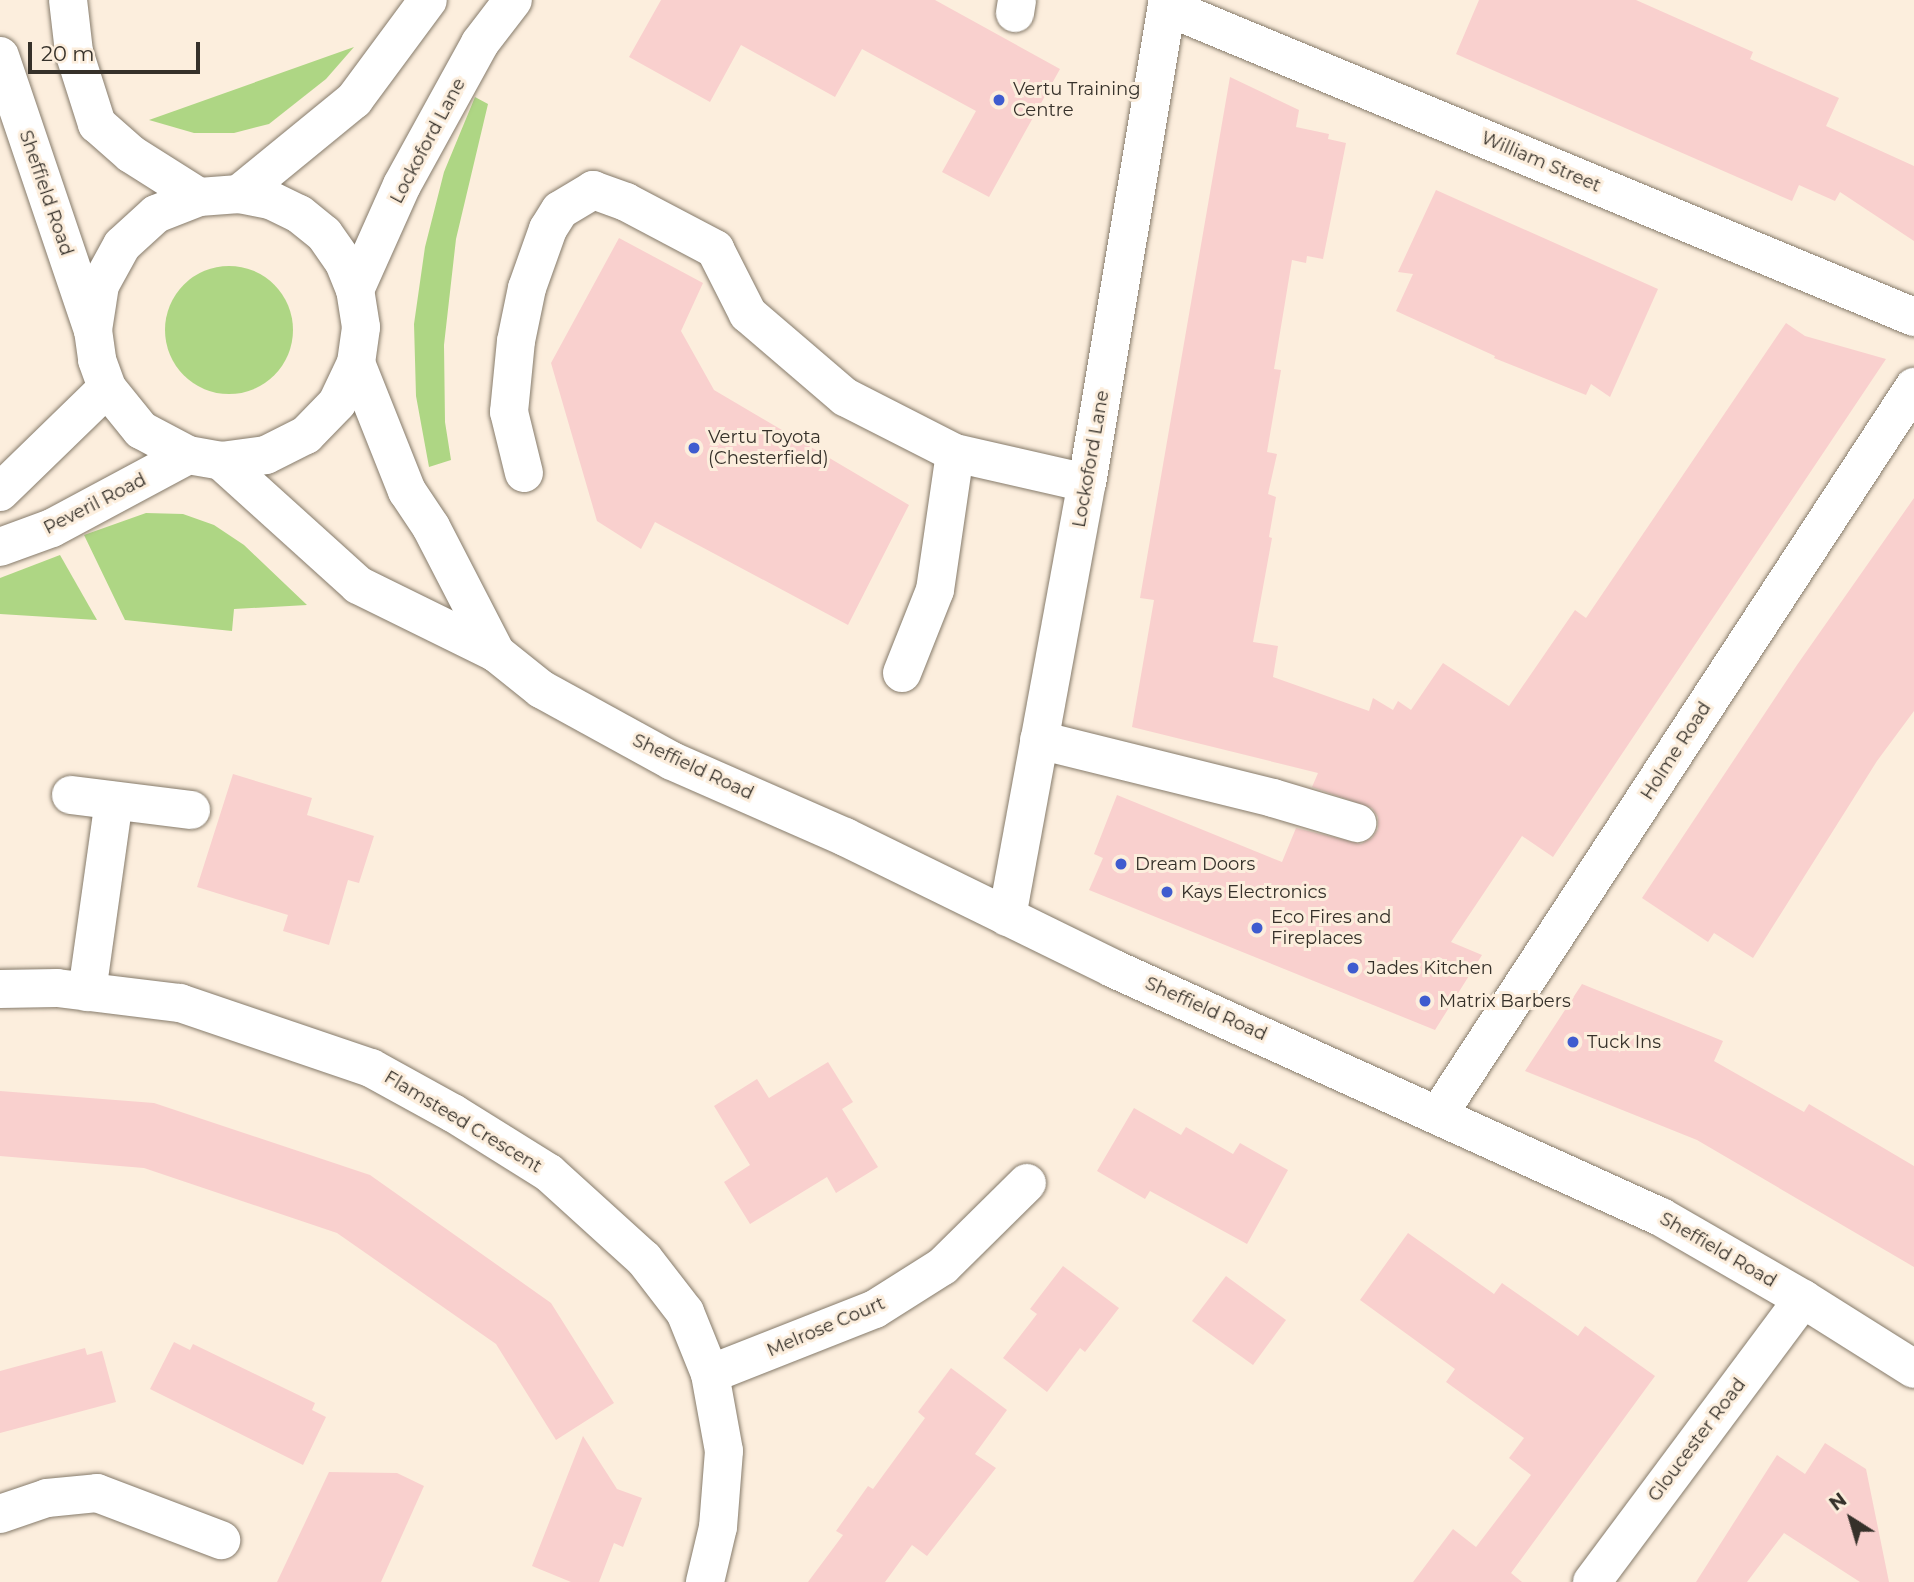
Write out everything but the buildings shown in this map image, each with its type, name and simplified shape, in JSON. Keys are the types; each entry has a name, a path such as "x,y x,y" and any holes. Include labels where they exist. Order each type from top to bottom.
{"street":[{"path":"68,0 74,51 97,124 131,154 199,197"},
{"path":"239,194 354,100 428,0"},
{"name":"Lockoford Lane","path":"355,290 402,185 480,43 513,0"},
{"name":"Lockoford Lane","path":"1007,917 1087,483 1168,4"},
{"name":"William Street","path":"1168,4 1914,317"},
{"name":"Sheffield Road","path":"0,56 93,330 97,360 107,388 141,430 205,458 358,584 496,653 541,689 672,761 845,837 1007,917 1661,1217 1803,1299 1914,1369"},
{"path":"524,472 509,412 516,341 527,288 548,229 560,210 593,190 626,202 715,249 748,314 845,397 955,453 1087,483"},
{"name":"Sheffield Road","path":"93,330 100,285 122,245 156,214 199,197 239,194 280,205 299,215 324,234 343,261 355,290 361,327 356,363 337,403 306,435 266,455 205,458"},
{"name":"Sheffield Road","path":"356,363 407,491 431,527 496,653"},
{"name":"Holme Road","path":"1438,1115 1914,387"},
{"path":"0,492 107,388"},
{"path":"902,673 935,590 955,453"},
{"name":"Peveril Road","path":"0,547 52,528 205,458"},
{"path":"1039,740 1273,798 1357,823"},
{"path":"71,795 191,810"},
{"path":"87,992 114,801"},
{"name":"Flamsteed Crescent","path":"0,989 57,988 180,1003 371,1068 453,1113 549,1173 644,1259 685,1312 710,1374 724,1451 719,1527 705,1582"},
{"name":"Melrose Court","path":"710,1374 874,1309 943,1266 1027,1183"},
{"name":"Gloucester Road","path":"1591,1582 1803,1299"},
{"path":"0,1514 47,1498 97,1493 221,1540"}],"green space":[{"path":"354,47 326,79 269,124 234,133 194,133 149,120"},
{"path":"475,97 488,104 456,239 444,345 445,422 451,460 429,467 416,396 414,324 425,247 444,172"},
{"path":"229,266 253,271 274,285 288,306 293,330 288,354 274,375 253,389 229,394 205,389 184,375 170,354 165,330 170,306 184,285 205,271"},
{"path":"146,513 183,514 214,525 244,545 307,605 234,609 232,631 125,620 84,535"},
{"path":"60,555 97,620 0,614 0,578"}],"place":[{"name":"Vertu Training Centre","path":"999,100"},
{"name":"Vertu Toyota (Chesterfield)","path":"694,448"},
{"name":"Dream Doors","path":"1121,864"},
{"name":"Kays Electronics","path":"1167,892"},
{"name":"Eco Fires and Fireplaces","path":"1257,928"},
{"name":"Jades Kitchen","path":"1353,968"},
{"name":"Matrix Barbers","path":"1425,1001"},
{"name":"Tuck Ins","path":"1573,1042"}]}
